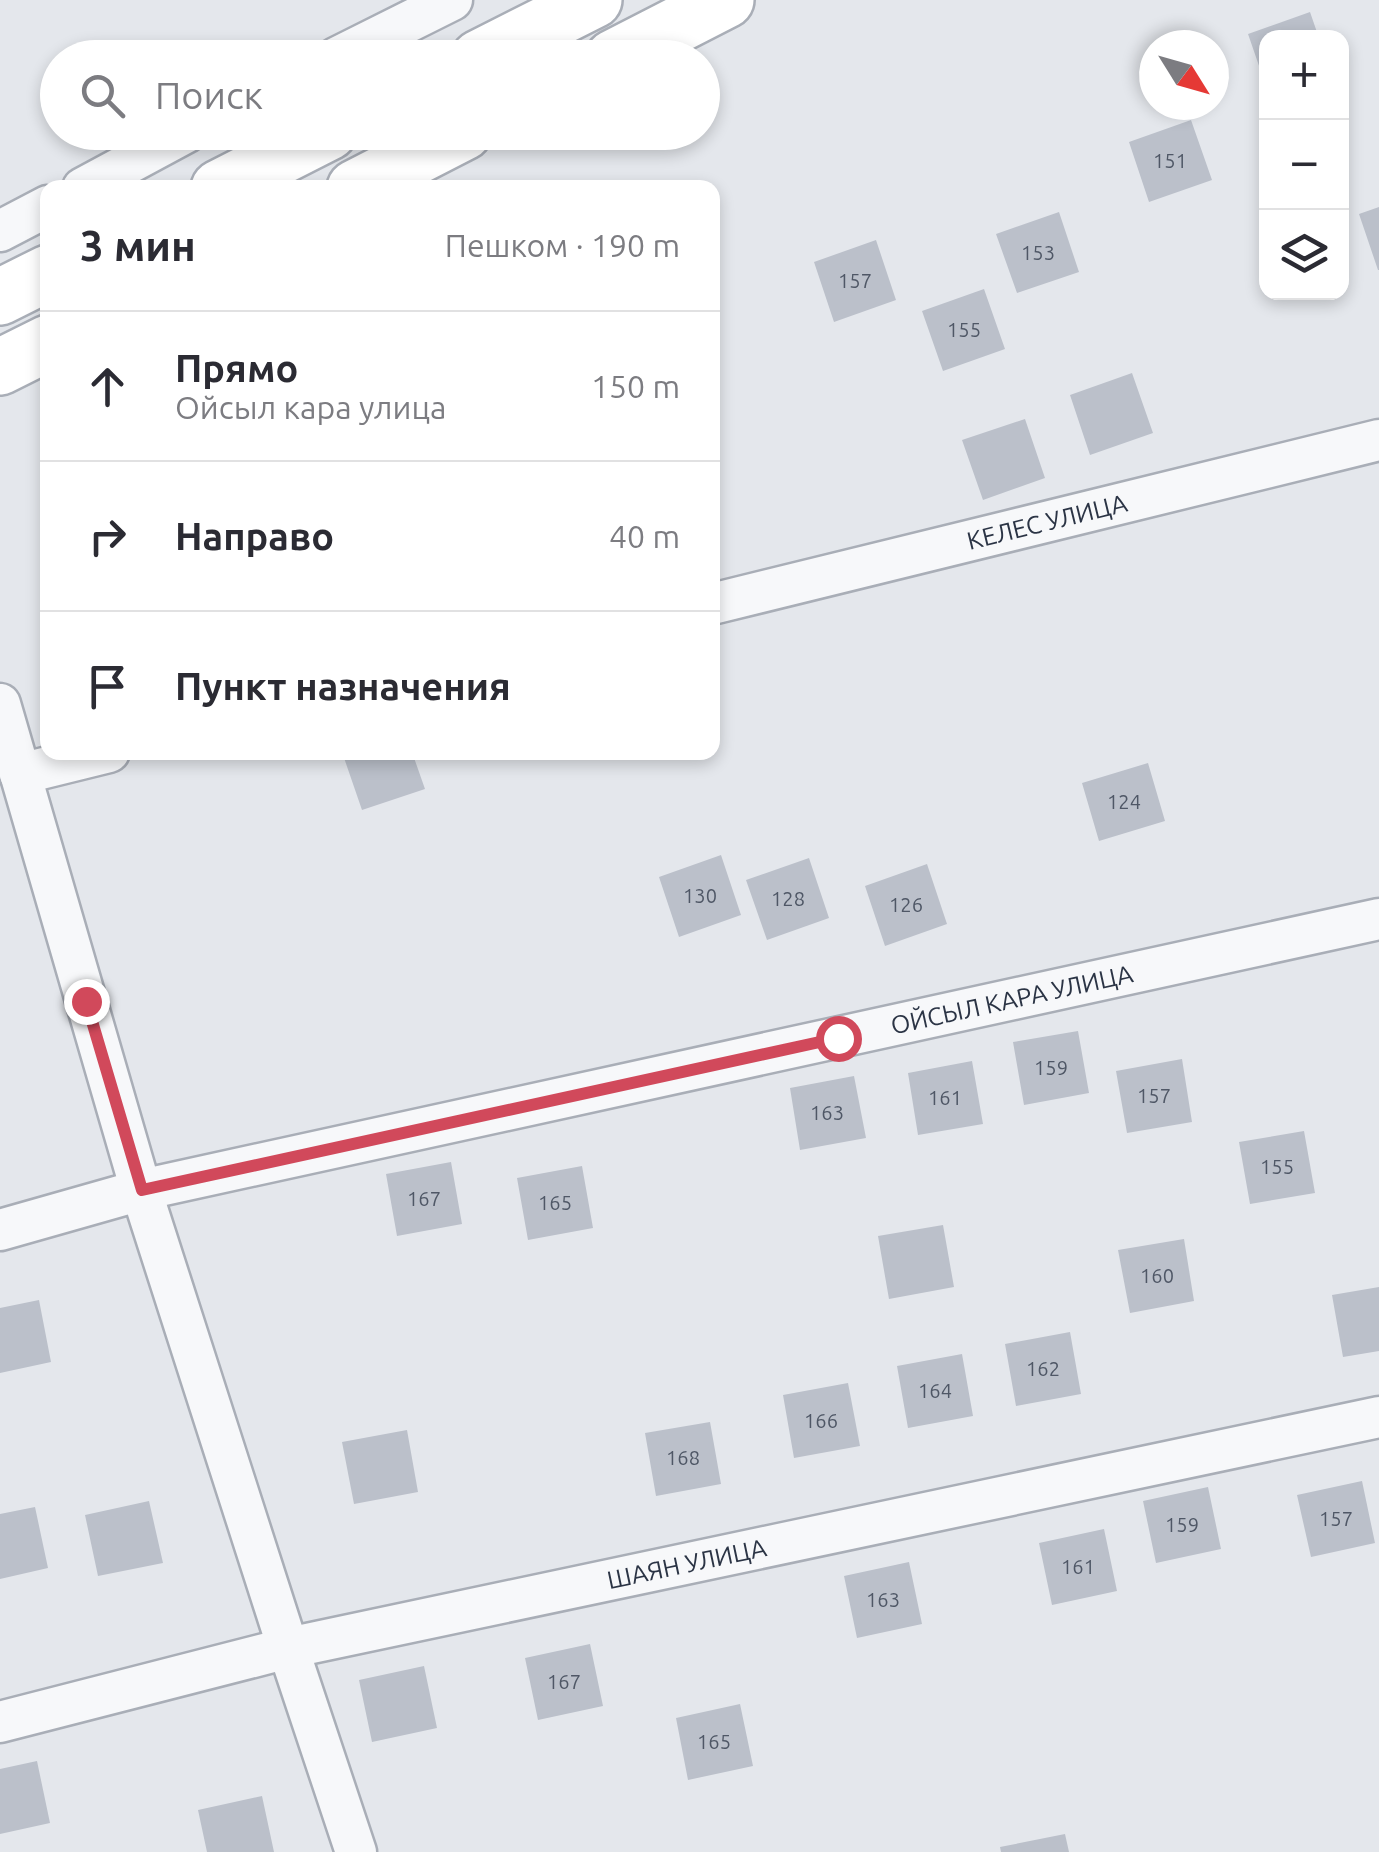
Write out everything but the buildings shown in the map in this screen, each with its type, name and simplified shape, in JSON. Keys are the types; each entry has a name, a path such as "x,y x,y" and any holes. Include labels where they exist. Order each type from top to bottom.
{"main road":[{"path":"515,40 594,0"},
{"path":"647,40 726,0"},
{"path":"235,180 294,150"},
{"path":"371,180 429,150"},
{"path":"0,297 40,277"},
{"path":"0,366 40,347"}],"street":[{"path":"372,40 452,0"},
{"path":"98,180 154,150"},
{"path":"0,231 40,210"},
{"name":"КЕЛЕС УЛИЦА","path":"720,602 1379,440"},
{"path":"2,719 142,1190 356,1852"},
{"path":"20,774 77,760"},
{"name":"ОЙСЫЛ КАРА УЛИЦА","path":"0,1230 142,1190 1379,919"},
{"name":"ШАЯН УЛИЦА","path":"0,1722 288,1648 1379,1417"}],"route":[{"path":"86,1001 142,1190 838,1038"}]}
